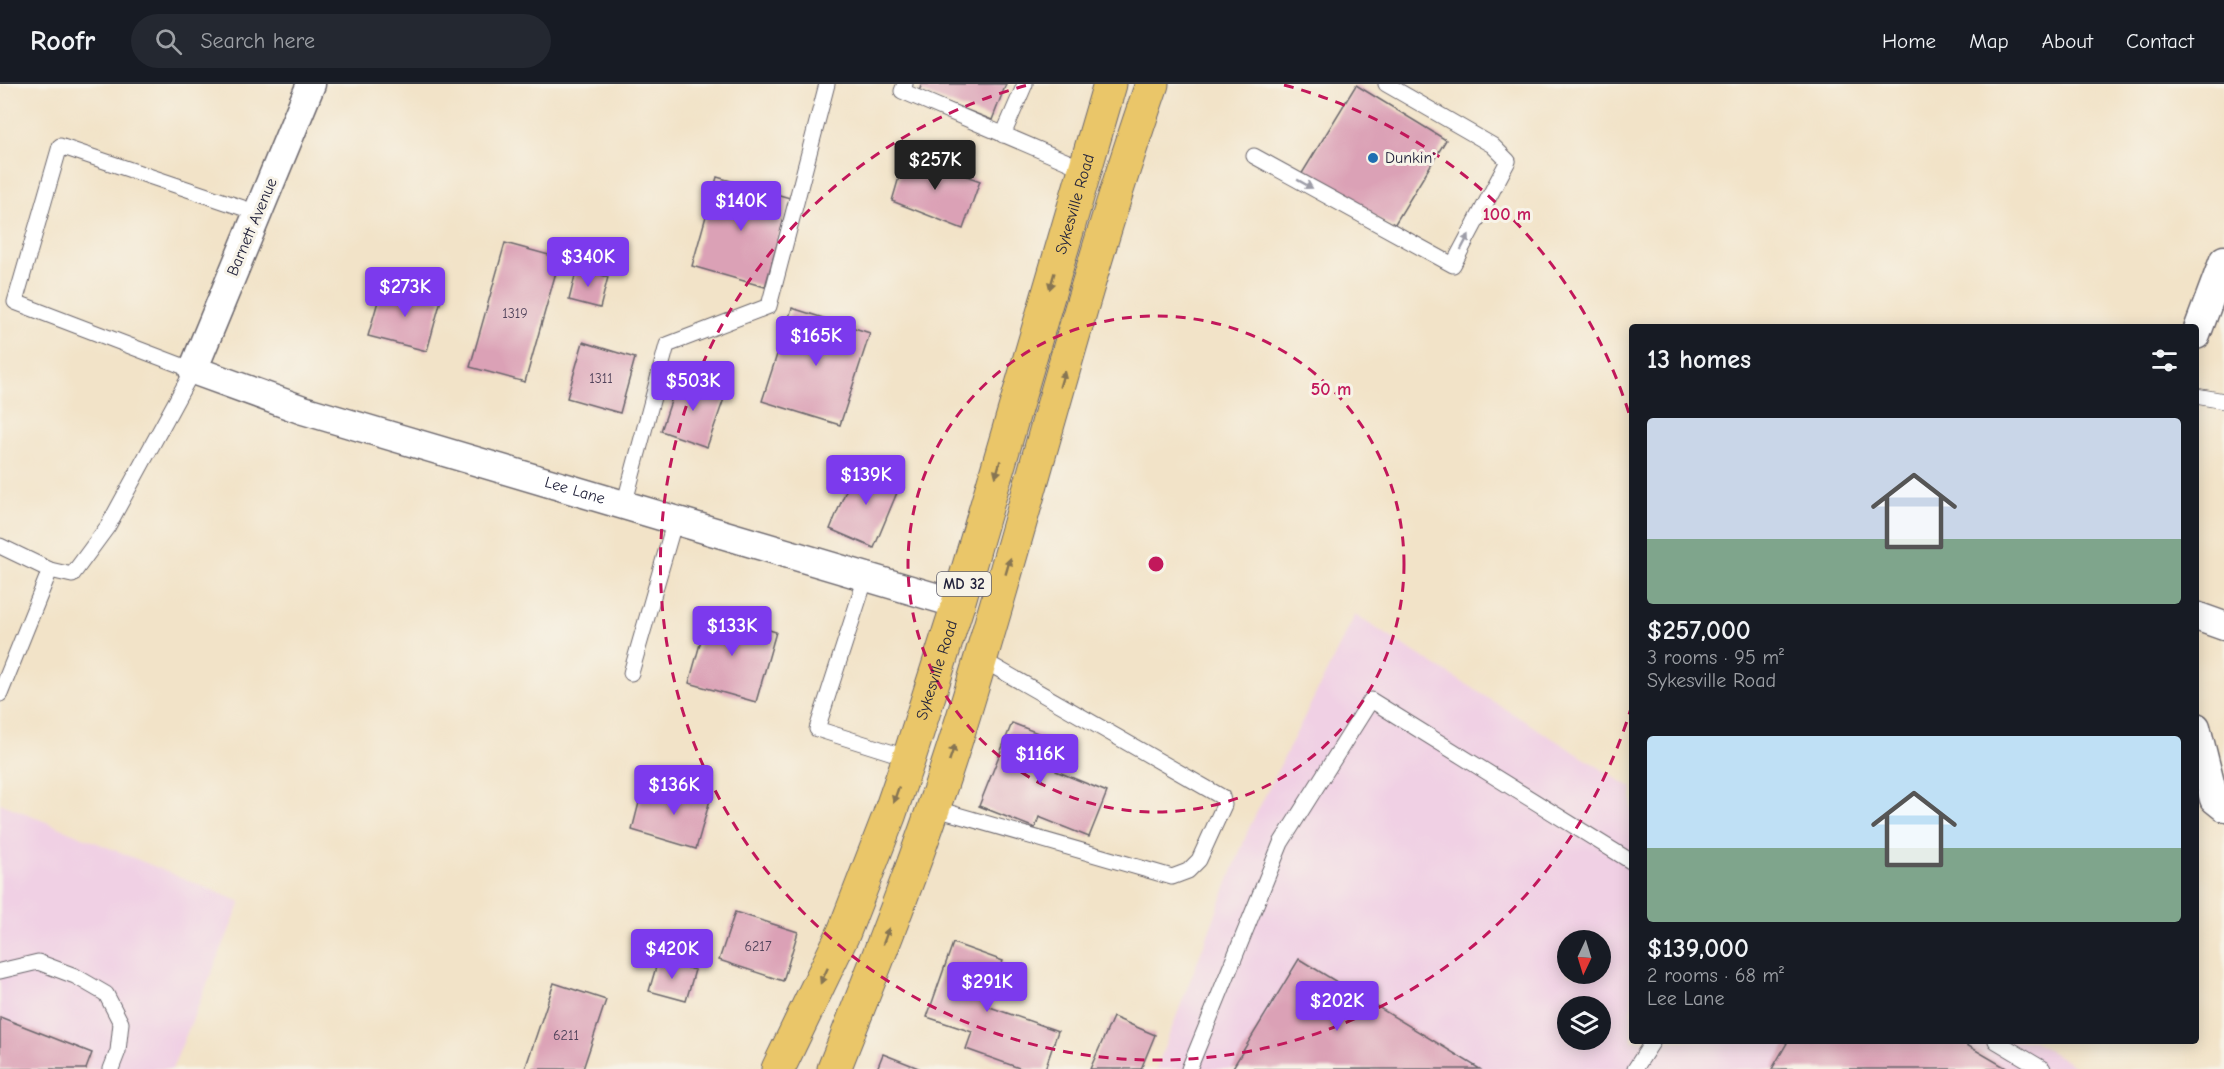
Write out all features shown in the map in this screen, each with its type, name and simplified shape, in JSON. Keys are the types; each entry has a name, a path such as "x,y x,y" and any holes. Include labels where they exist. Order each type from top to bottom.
{"main road":[{"name":"Sykesville Road","path":"778,1069 844,932 909,758 958,604 1110,84"},
{"name":"MD 32","path":"834,1069 877,963 933,808 981,658 1108,219 1152,84"}],"street":[{"name":"Barnett Avenue","path":"193,370 311,84"},
{"path":"2199,327 2224,260"},
{"name":"Lee Lane","path":"193,370 303,410 958,604"},
{"path":"2199,617 2224,626"},
{"path":"2199,739 2214,800 2224,807"}],"lane":[{"path":"624,505 667,345 769,306 827,84"},
{"path":"905,84 902,91 1084,169"},
{"path":"1003,135 1025,84"},
{"path":"1254,156 1453,265 1508,161 1492,145 1386,84"},
{"path":"0,546 50,570 72,575 108,526 193,370 15,302 60,146 258,213"},
{"path":"2199,397 2224,401"},
{"path":"631,673 675,520"},
{"path":"0,694 50,570"},
{"path":"866,577 817,729 909,758"},
{"path":"933,808 1172,878 1188,871 1200,860 1224,805 1222,797 981,658"},
{"path":"1189,1069 1281,843 1371,700 1629,860"},
{"path":"0,971 38,962 75,976 106,994 121,1023 118,1051 111,1069"},
{"path":"1635,1069 1651,1044"},
{"path":"2001,1044 2043,1069"}],"shaded area":[{"path":"1355,615 1629,786 1629,1044 2039,1044 2079,1069 1156,1069 1249,828"},
{"path":"0,803 241,902 172,1069 0,1069"}],"building":[{"path":"922,84 1006,84 992,120 919,91"},
{"name":"Dunkin'","path":"1356,85 1446,140 1393,227 1301,175"},
{"path":"906,153 980,181 963,229 892,201"},
{"path":"717,177 790,198 765,287 692,266"},
{"path":"505,243 560,258 525,382 470,367"},
{"path":"577,268 608,277 600,308 569,300"},
{"path":"383,284 441,300 427,351 368,336"},
{"path":"792,308 870,333 840,425 762,401"},
{"path":"583,342 635,358 620,413 567,398"},
{"path":"679,377 726,393 707,447 661,431"},
{"path":"857,464 901,483 874,548 830,529"},
{"path":"709,612 776,632 756,702 689,683"},
{"path":"1012,723 1066,744 1056,771 1107,792 1089,837 1039,817 1035,828 979,806"},
{"path":"682,784 712,793 696,849 632,830 642,791 677,801"},
{"path":"735,912 798,932 783,981 719,960"},
{"path":"953,943 1003,961 987,1006 1058,1031 1045,1069 1022,1069 966,1049 972,1032 927,1017"},
{"path":"1299,959 1480,1069 1232,1069"},
{"path":"658,960 695,970 686,1001 649,991"},
{"path":"554,983 606,1000 583,1069 525,1069"},
{"path":"0,1017 92,1053 86,1069 0,1069"},
{"path":"1113,1017 1155,1035 1141,1069 1090,1069"},
{"path":"1786,1044 1965,1044 2008,1069 1772,1069"},
{"path":"883,1054 921,1069 877,1069"}],"place":[{"name":"Dunkin'","path":"1373,158"}]}
